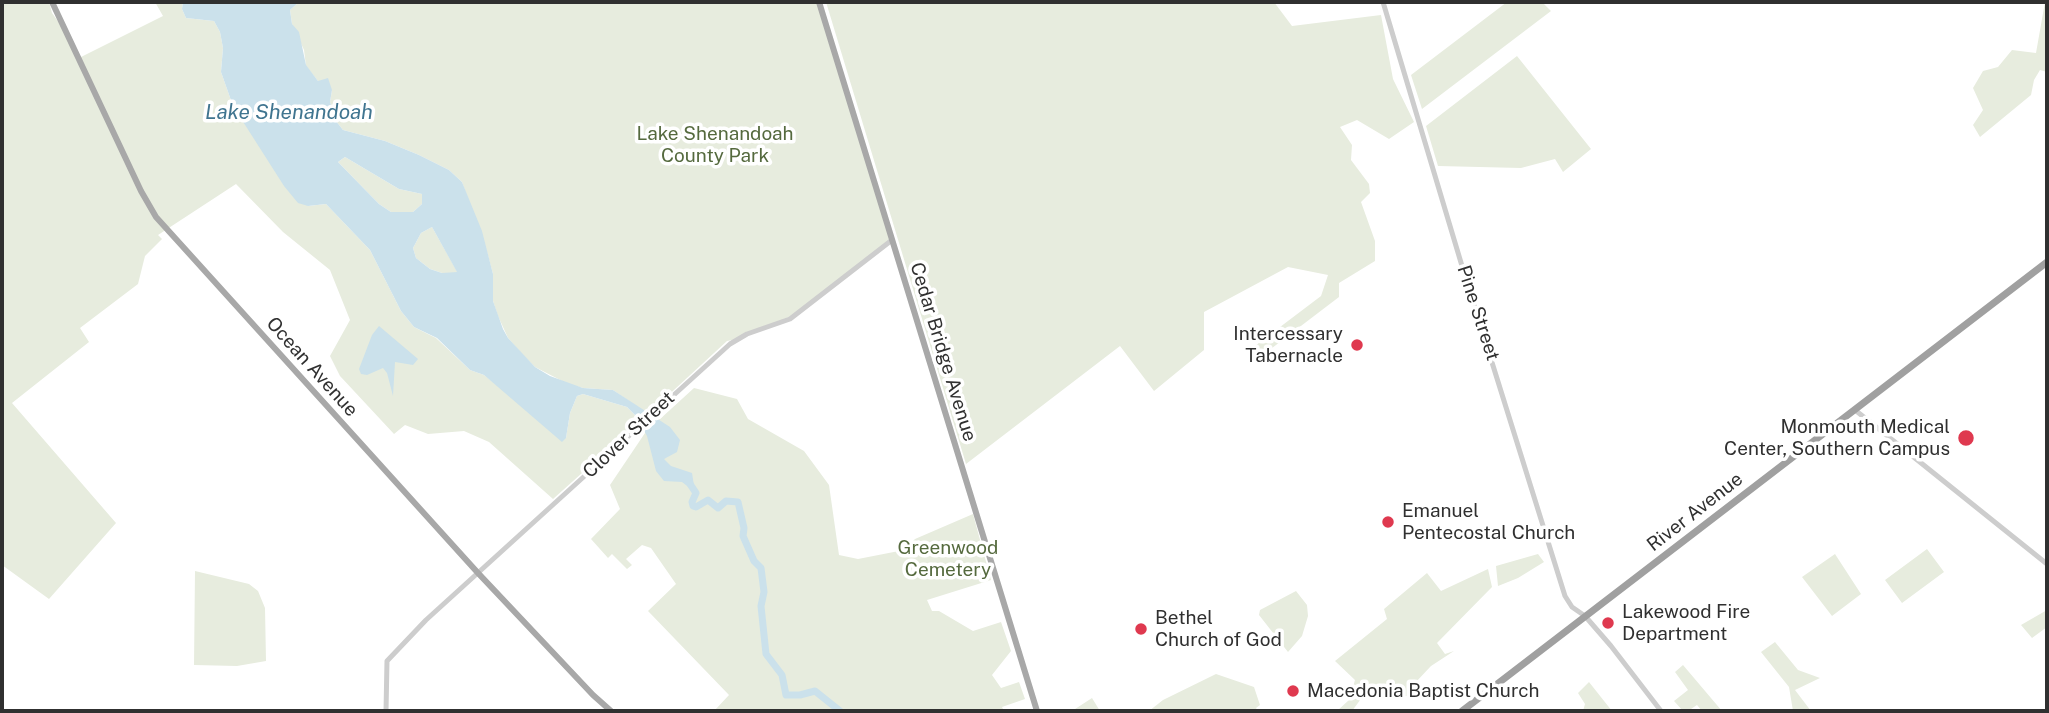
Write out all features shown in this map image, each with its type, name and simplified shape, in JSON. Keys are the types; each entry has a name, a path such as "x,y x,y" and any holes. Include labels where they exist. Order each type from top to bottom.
{"highway":[{"name":"River Avenue","path":"1462,711 2047,262"}],"main road":[{"name":"Ocean Avenue","path":"52,2 141,191 156,217 478,573 611,711"},
{"name":"Cedar Bridge Avenue","path":"819,2 1037,711"}],"street":[{"name":"Pine Street","path":"1383,2 1565,596 1572,607 1586,616 1661,711"},
{"name":"Clover Street","path":"386,711 387,661 426,620 730,344 747,334 790,319 892,240"},
{"path":"1855,410 2047,564"}],"green space":[{"path":"2,2 49,2 52,13 70,38 79,58 163,16 155,2 183,2 182,9 186,18 214,21 220,32 223,48 221,72 233,106 308,206 326,204 370,250 401,311 414,327 436,338 470,370 484,375 566,438 570,413 577,396 583,394 627,407 637,417 658,421 613,390 568,384 535,367 522,354 508,338 498,316 493,301 493,274 462,182 449,170 419,155 385,141 343,130 336,121 330,102 332,90 318,81 306,66 304,50 292,24 290,10 299,2 819,2 892,240 798,313 738,339 727,341 649,413 660,419 694,388 737,399 748,419 804,451 829,485 839,555 858,559 904,550 915,539 973,514 991,580 927,600 932,611 939,611 973,631 1001,622 1011,651 992,675 1001,688 1019,682 1025,699 1002,707 1004,711 715,710 729,695 648,611 676,584 651,548 642,545 626,559 632,565 627,569 612,554 608,558 591,539 620,509 610,485 645,433 639,422 553,499 489,442 464,431 428,434 405,425 394,434 340,376 330,356 350,320 330,270 283,232 236,184 158,235 162,239 145,256 138,284 80,328 89,342 12,403 116,523 49,599 2,565"},
{"path":"826,2 1274,2 1292,26 1381,15 1393,79 1414,122 1389,139 1357,120 1340,127 1352,145 1351,160 1369,184 1370,193 1361,202 1375,241 1375,261 1339,283 1339,297 1255,361 1247,352 1321,296 1328,275 1288,267 1204,312 1204,350 1154,391 1120,346 966,464"},
{"path":"1507,2 1542,2 1551,11 1422,109 1411,75"},
{"path":"2045,2 2047,72 2040,70 2034,80 2031,95 1980,137 1973,125 1983,110 1973,88 1983,71 1998,67 2012,50 2036,53"},
{"path":"1517,56 1591,149 1563,172 1555,159 1521,168 1438,166 1426,126"},
{"path":"345,157 399,189 422,194 422,204 413,212 391,212 379,204 338,162"},
{"path":"432,227 458,273 442,273 430,269 416,258 413,248 421,233"},
{"path":"1927,549 1944,572 1902,603 1885,580"},
{"path":"1538,554 1544,562 1518,578 1498,586 1496,566"},
{"path":"1835,554 1861,594 1832,616 1802,577"},
{"path":"1488,569 1492,587 1437,643 1445,654 1454,651 1431,666 1415,683 1423,691 1408,696 1385,696 1372,684 1352,711 1337,711 1349,700 1355,680 1335,661 1387,619 1384,609 1427,573 1441,591"},
{"path":"195,571 249,584 258,591 265,608 266,661 237,666 194,665"},
{"path":"1296,591 1307,605 1308,616 1302,636 1288,652 1259,615 1260,610"},
{"path":"2047,610 2047,627 2032,638 2021,625"},
{"path":"1775,642 1798,670 1820,678 1795,690 1811,711 1793,711 1789,687 1761,652"},
{"path":"1683,665 1722,711 1702,711 1697,705 1683,711 1674,701 1688,690 1675,672"},
{"path":"1216,674 1254,687 1260,705 1256,708 1258,711 1149,711 1163,700"},
{"path":"1589,682 1612,711 1583,711 1585,704 1578,693"},
{"path":"1092,698 1100,711 1072,711"}],"water":[{"name":"Lake Shenandoah","path":"183,2 299,2 290,10 292,24 299,32 306,65 318,81 328,78 332,90 330,102 336,121 343,130 385,141 419,155 449,170 462,182 482,231 493,274 493,301 508,338 535,367 550,376 583,388 613,390 670,427 680,440 677,452 664,459 671,466 692,473 695,492 682,482 664,481 656,471 647,436 637,417 627,407 583,394 577,396 570,413 566,438 562,442 484,375 470,370 437,338 414,327 401,311 370,250 326,204 308,206 298,203 284,186 233,106 221,72 223,48 220,32 214,21 186,18 182,9","holes":["345,157 399,189 422,194 422,204 413,212 391,212 379,204 338,162","432,227 457,272 442,273 430,269 416,258 413,248 421,233"]},
{"path":"379,326 418,359 413,365 395,362 393,396 383,368 367,375 361,374 359,369 372,335"}],"waterway":[{"path":"690,484 696,493 693,506 708,500 718,508 726,501 738,502 744,528 743,536 754,561 761,568 764,592 761,606 766,654 782,675 786,695 815,691 840,711"}],"place":[{"name":"Intercessary Tabernacle","path":"1357,345"},
{"name":"Monmouth Medical Center, Southern Campus","path":"1966,438"},
{"name":"Emanuel Pentecostal Church","path":"1388,522"},
{"name":"Lakewood Fire Department","path":"1608,623"},
{"name":"Bethel Church of God","path":"1141,629"},
{"name":"Macedonia Baptist Church","path":"1293,691"}],"park label":[{"name":"Lake Shenandoah County Park","path":"715,145"},
{"name":"Greenwood Cemetery","path":"948,559"}]}
